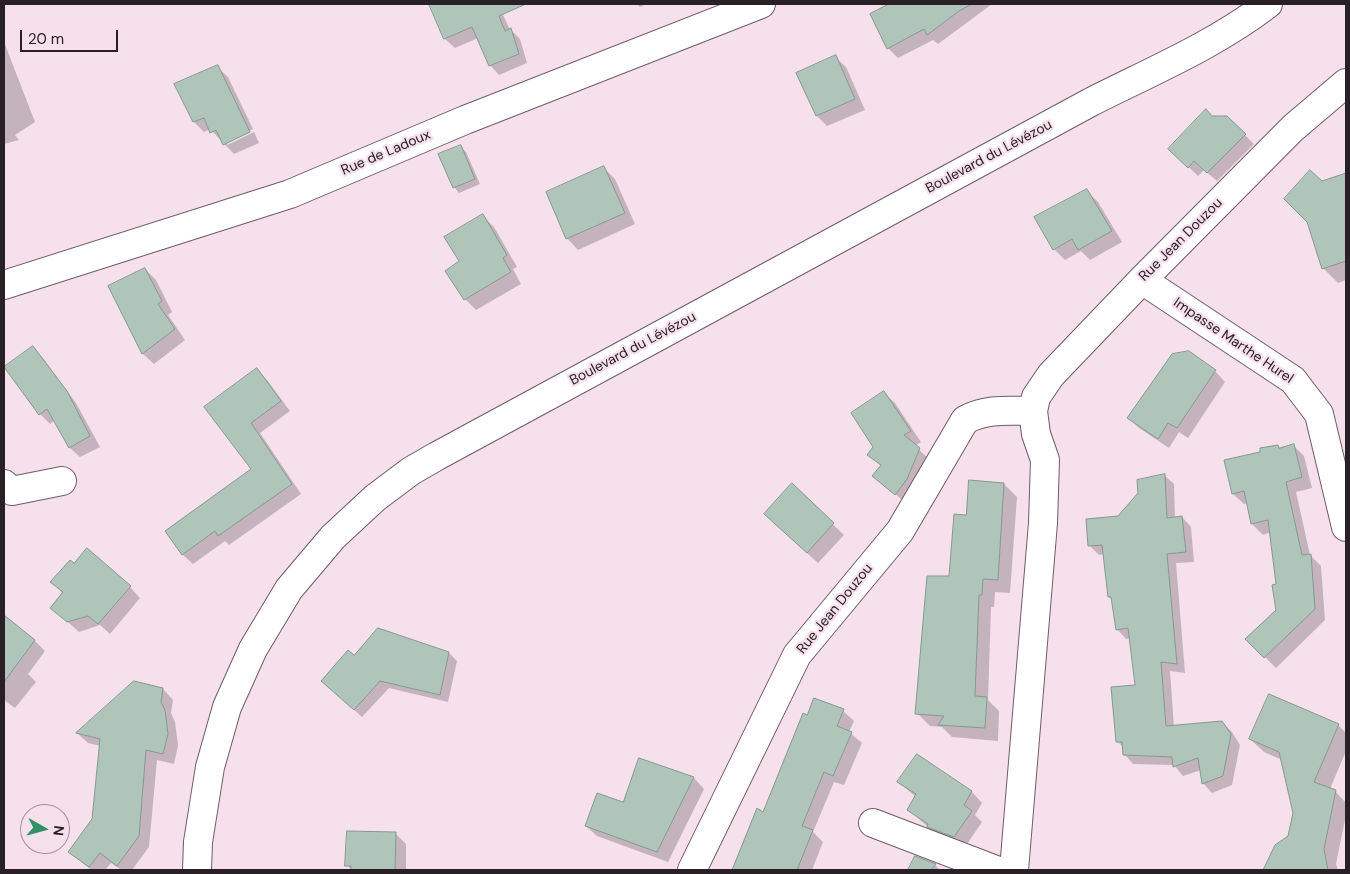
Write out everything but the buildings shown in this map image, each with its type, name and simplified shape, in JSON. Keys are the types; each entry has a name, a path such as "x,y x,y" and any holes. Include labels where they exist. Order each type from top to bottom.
{"street":[{"name":"Rue de Ladoux","path":"4,285 290,194 465,120 761,4"},
{"name":"Boulevard du Lévézou","path":"197,870 198,842 210,767 227,706 253,650 289,589 333,537 375,498 411,471 436,456 1091,102 1200,47 1252,16 1268,4"},
{"name":"Rue Jean Douzou","path":"692,870 797,655 900,531 965,420 976,414 990,412 1033,411 1036,397 1051,376 1142,280 1293,128 1346,83"},
{"name":"Impasse Marthe Hurel","path":"1142,280 1293,380 1319,414 1346,527"},
{"path":"1014,870 1043,514 1045,460 1036,434 1033,411"},
{"path":"4,484 12,491 62,481"},
{"path":"873,824 996,870"}]}
